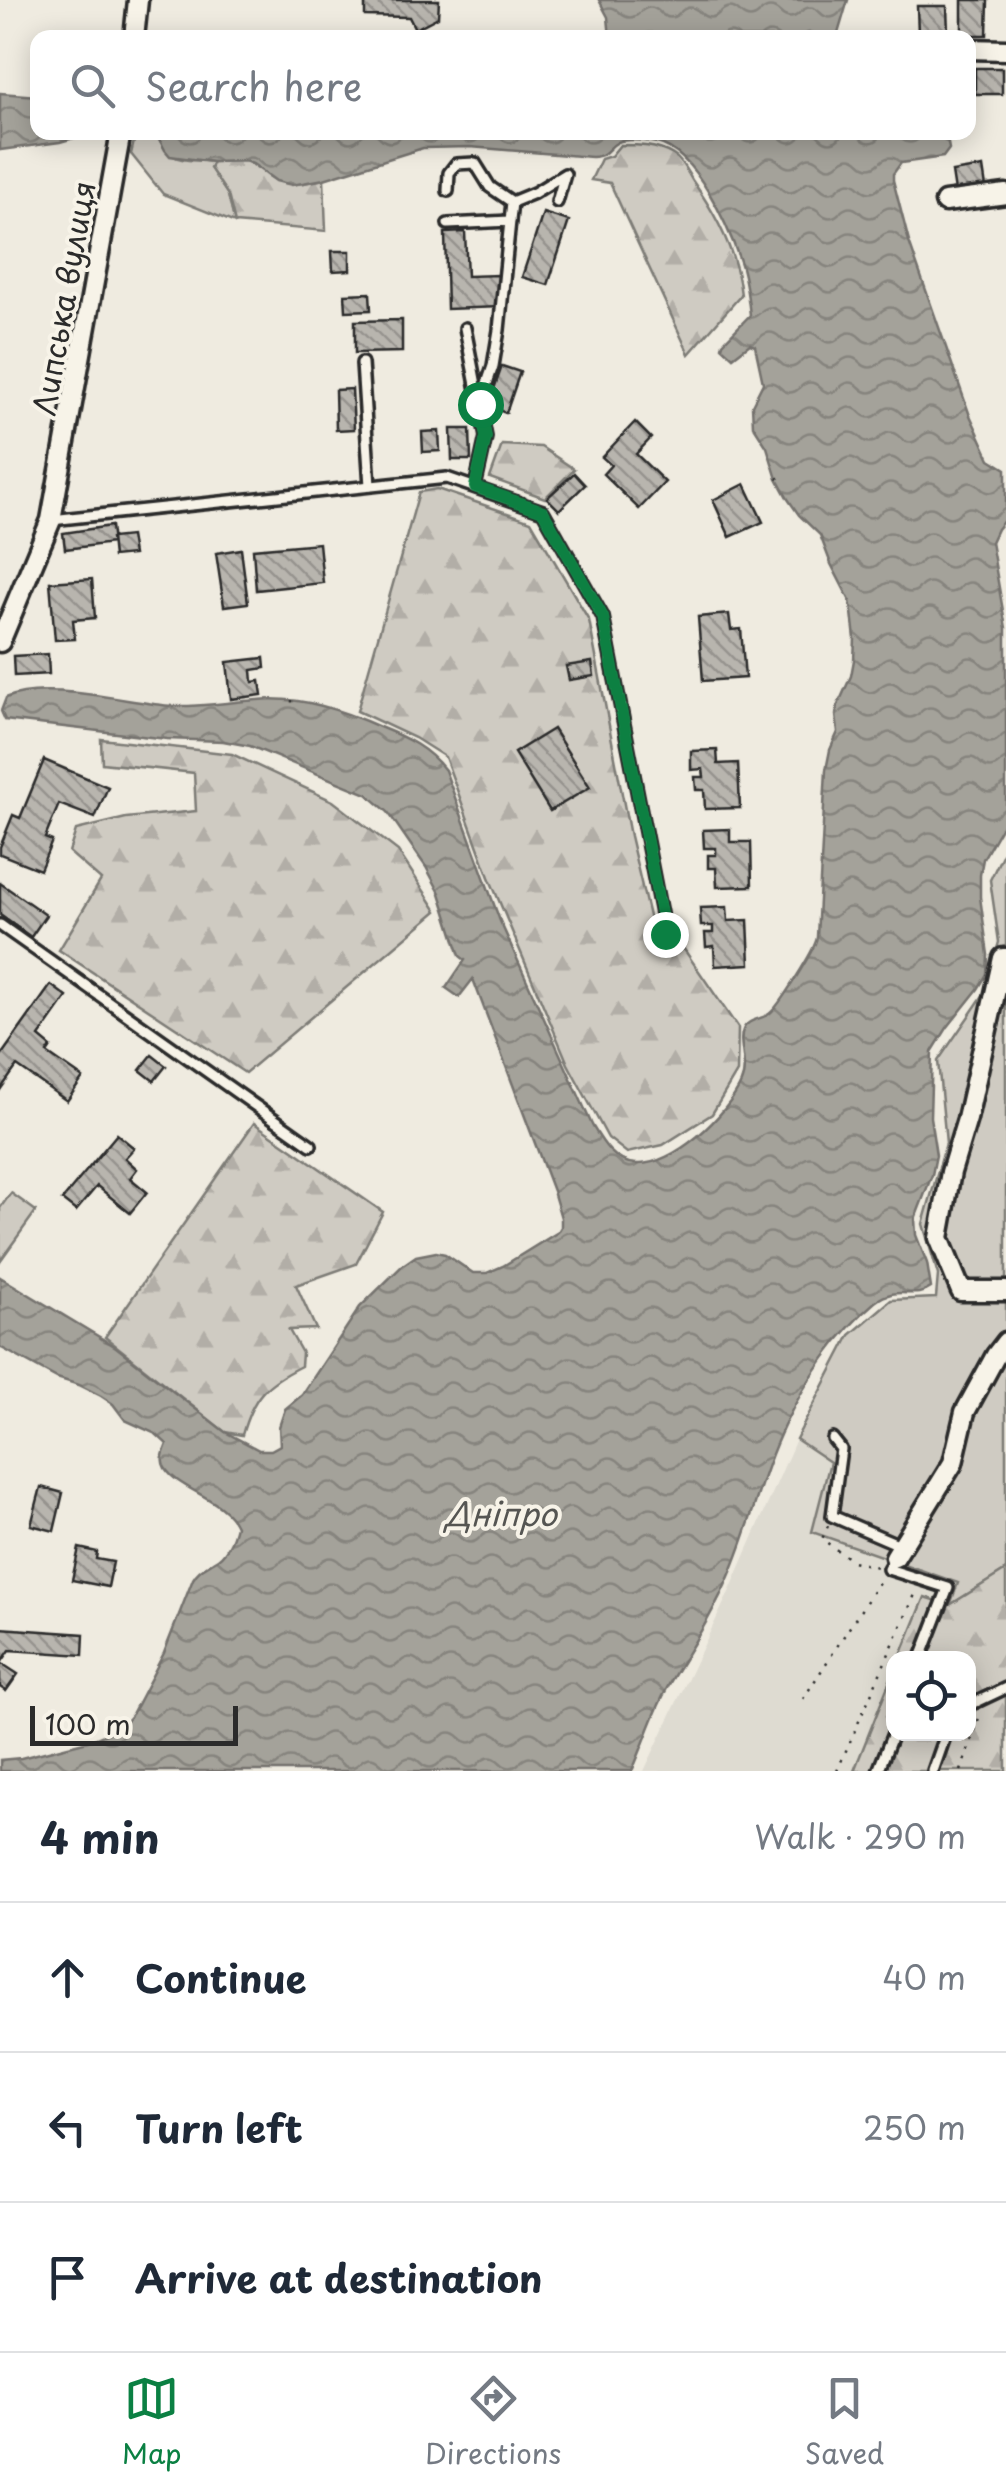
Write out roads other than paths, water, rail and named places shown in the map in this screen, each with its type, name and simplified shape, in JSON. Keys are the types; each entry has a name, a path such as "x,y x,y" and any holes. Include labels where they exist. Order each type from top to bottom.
{"street":[{"path":"135,30 138,0"},
{"path":"976,49 1006,50"},
{"name":"Липська вулиця","path":"2,633 51,520 120,140"},
{"path":"945,202 1006,194"},
{"path":"1006,958 939,1238 961,1291 1006,1291"},
{"path":"895,1557 953,1464 965,1412 1006,1342"}],"lane":[{"path":"448,190 449,172 456,164 475,163 490,187 512,202"},
{"path":"512,202 565,174 557,202"},
{"path":"480,404 493,366 499,330 512,202"},
{"path":"448,224 510,221"},
{"path":"466,328 486,437 475,487"},
{"path":"362,362 370,486"},
{"path":"51,520 447,478 543,511 603,617 665,934"},
{"path":"0,925 311,1145"},
{"path":"833,1440 841,1450 832,1516 895,1557 922,1580 948,1588 924,1651"},
{"path":"976,1702 1006,1688"},
{"path":"878,1771 890,1741"},
{"path":"934,1771 944,1741"}],"water":[{"path":"599,0 848,0 839,30 609,30 608,17"},
{"path":"0,93 30,95 30,140 67,140 60,142 0,150"},
{"name":"Дніпро","path":"160,140 632,140 618,142 605,153 592,157 470,147 423,148 292,185 276,181 245,161 213,162 170,156"},
{"name":"Дніпро","path":"632,140 947,140 949,149 943,157 901,163 893,180 909,242 969,413 990,459 1006,469 1006,518 991,542 1006,628 1006,819 983,859 980,875 987,974 932,1052 930,1117 936,1155 915,1219 931,1288 918,1293 891,1294 875,1302 836,1343 803,1391 777,1442 724,1587 663,1697 632,1771 0,1771 0,1760 92,1740 120,1728 132,1714 164,1653 193,1579 225,1551 236,1526 222,1509 180,1483 165,1468 167,1444 156,1434 125,1420 101,1396 57,1378 0,1347 0,1277 116,1347 225,1432 259,1450 271,1450 280,1445 279,1427 285,1409 302,1395 360,1307 403,1265 416,1256 436,1252 473,1273 487,1273 561,1227 553,1191 473,979 459,997 446,988 465,960 460,956 440,893 388,812 367,794 250,746 5,720 1,711 6,698 42,691 173,706 289,700 352,715 424,750 445,770 500,921 592,1125 615,1156 628,1163 651,1163 682,1148 724,1109 743,1076 741,1041 745,1026 774,1009 815,943 826,770 838,732 838,705 854,660 850,601 820,535 788,499 767,447 753,425 752,405 763,383 755,346 750,344 733,357 722,347 750,315 740,261 727,229 709,192 685,160 657,143"}]}
